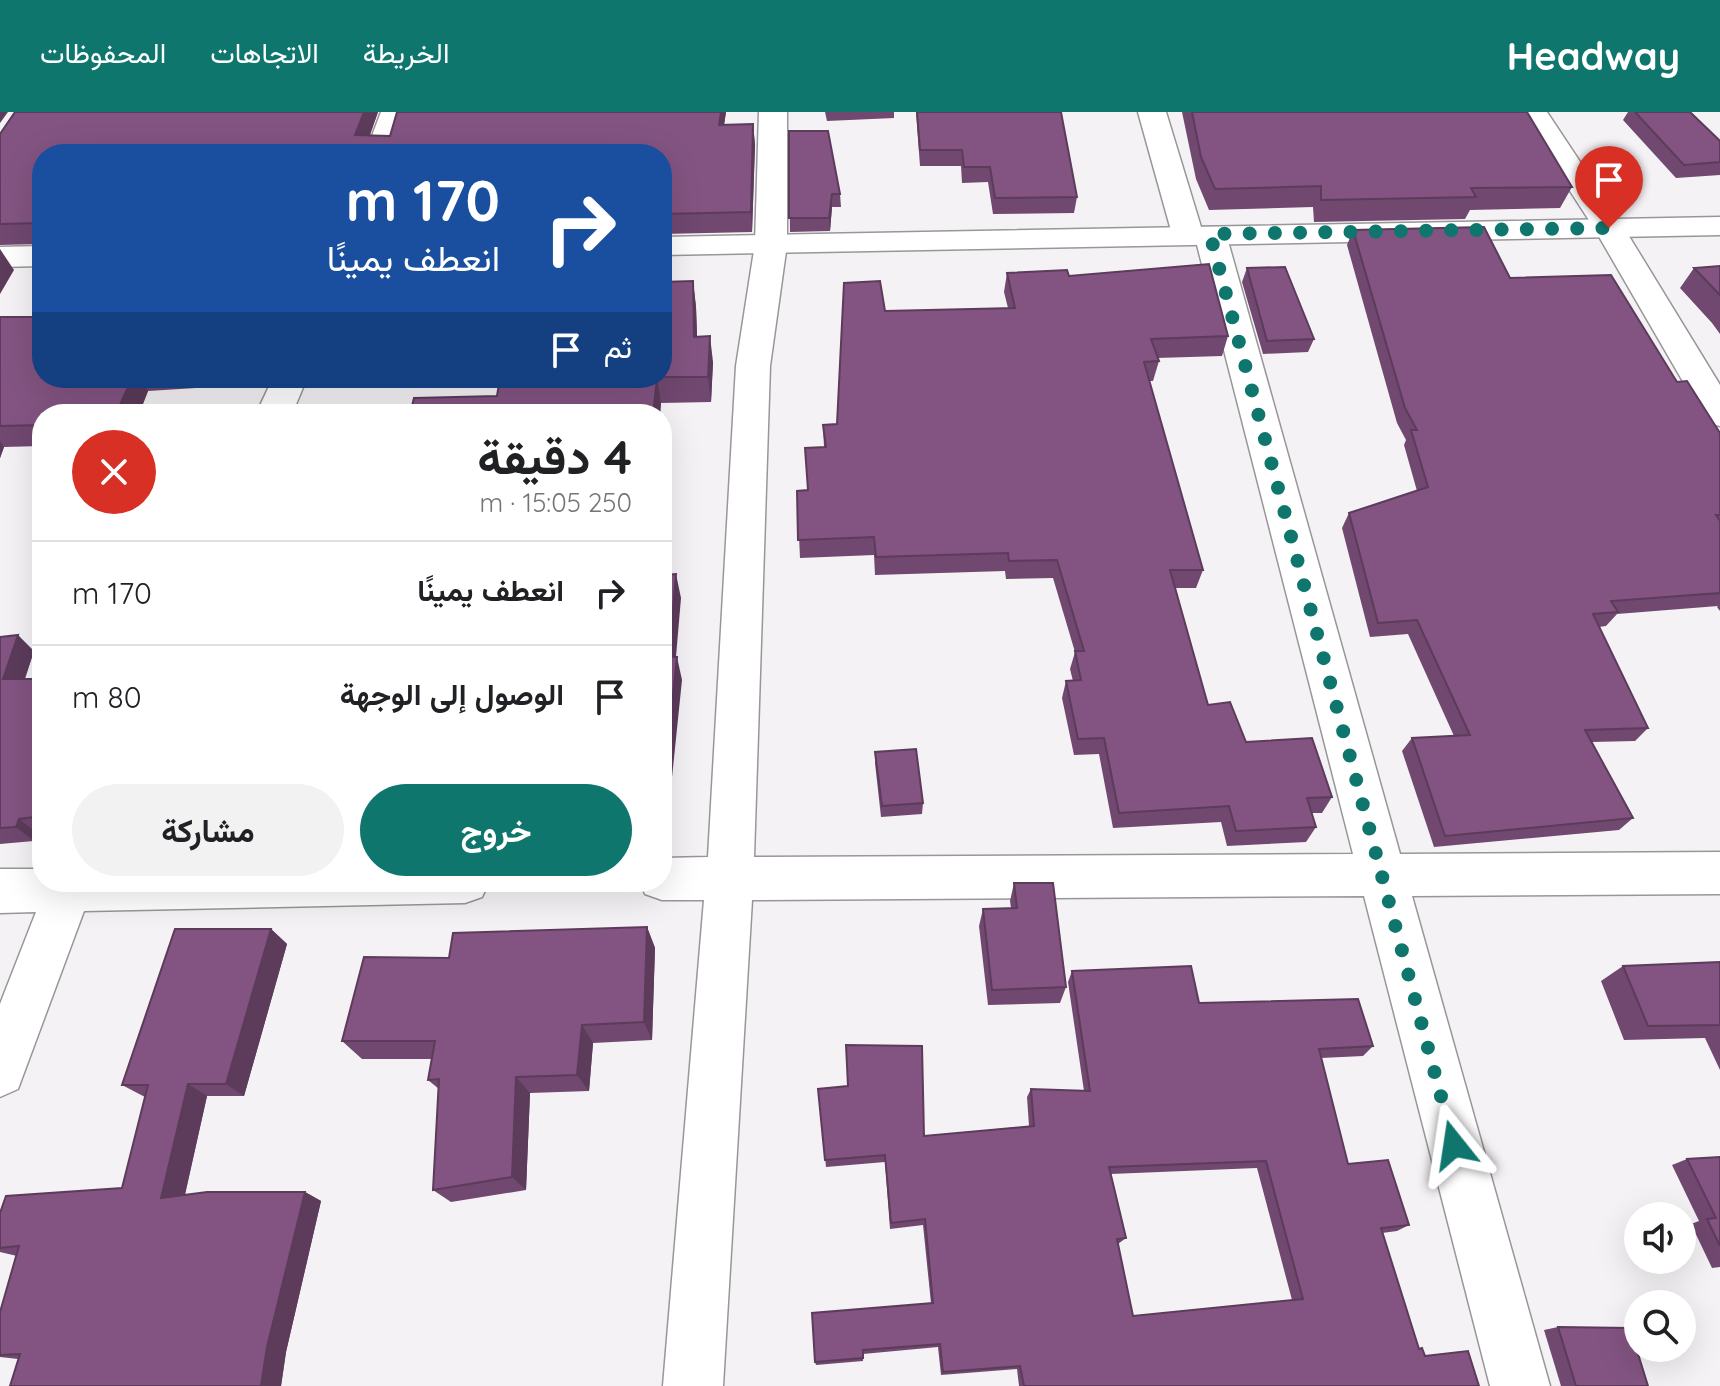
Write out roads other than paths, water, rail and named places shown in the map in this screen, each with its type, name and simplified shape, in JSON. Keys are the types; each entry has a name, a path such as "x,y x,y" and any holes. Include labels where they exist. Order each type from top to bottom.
{"street":[{"path":"384,144 395,112"},
{"path":"693,1386 730,878 753,366 771,244 773,112"},
{"path":"1152,112 1199,234 1381,874 1520,1386"},
{"path":"1533,112 1609,228 1720,414"},
{"path":"672,246 1720,226"},
{"path":"0,257 32,256"},
{"path":"672,879 1720,873"},
{"path":"0,891 32,888"},
{"path":"0,1071 66,892"}]}
